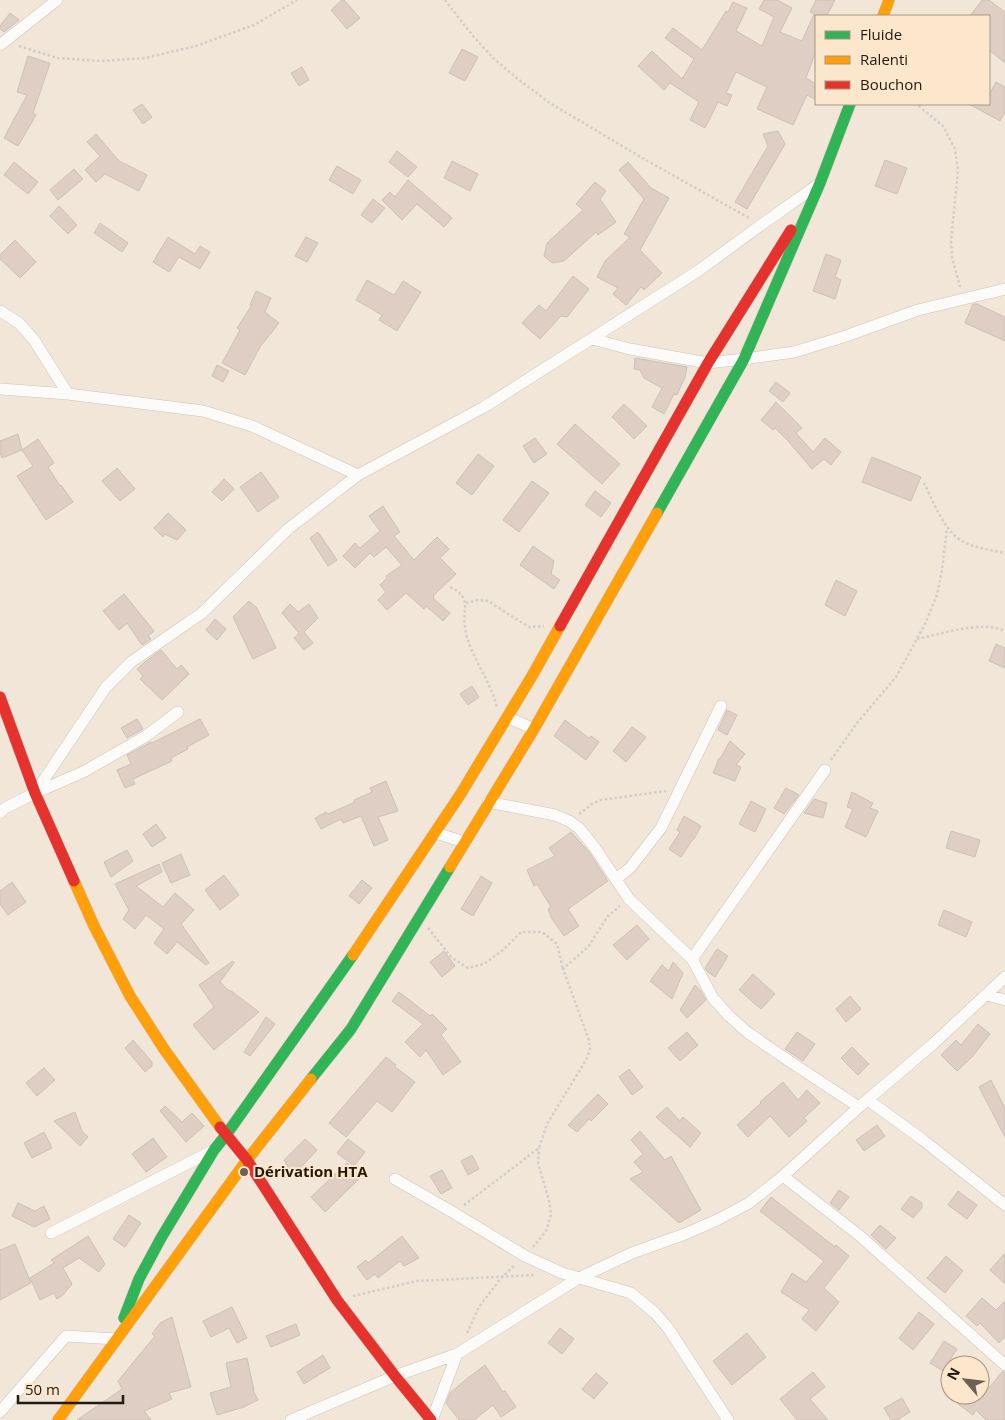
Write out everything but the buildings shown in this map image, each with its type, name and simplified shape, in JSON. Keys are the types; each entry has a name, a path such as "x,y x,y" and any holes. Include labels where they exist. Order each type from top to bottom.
{"main road":[{"path":"883,15 889,0"},
{"path":"58,1420 247,1160 351,1029 534,729 744,359 820,183 850,105"},
{"path":"116,1339 139,1279 161,1238 214,1150 350,960 436,833 532,676 708,363 820,183"},
{"path":"0,697 35,793 94,926 130,996 164,1049 226,1135 247,1160 337,1300 395,1376 432,1420"}],"street":[{"path":"3,43 57,0"},
{"path":"35,793 106,687 131,662 202,614 288,529 358,476 484,407 698,271 820,183"},
{"path":"592,339 630,349 708,363 744,359 794,352 843,337 918,310 1005,289"},
{"path":"0,310 19,323 34,340 68,394"},
{"path":"0,389 68,394 203,411 252,426 358,476"},
{"path":"616,879 630,868 661,828 721,706"},
{"path":"2,810 85,771 146,736 178,712"},
{"path":"507,717 534,729"},
{"path":"692,959 825,770"},
{"path":"488,802 555,815 579,828 595,848 629,899 692,959 713,998 747,1032 775,1052 923,1140 1005,1205"},
{"path":"436,833 464,842"},
{"path":"291,1420 395,1376 457,1354 579,1278 632,1253 685,1234 719,1219 749,1203 783,1176 1005,977"},
{"path":"987,995 1005,1000"},
{"path":"51,1233 214,1150"},
{"path":"783,1176 860,1236 1005,1365"},
{"path":"395,1179 525,1256 562,1273 631,1293 655,1313 668,1328 728,1420"},
{"path":"0,1412 66,1336 116,1339"},
{"path":"432,1420 457,1354"}],"path":[{"path":"3,43 57,58 101,61 145,58 196,46 254,25 297,0"},
{"path":"445,0 493,58 550,103 761,224"},
{"path":"916,105 944,126 955,149 958,171 951,242 952,256 962,299"},
{"path":"924,483 947,528 960,540 974,546 1005,554"},
{"path":"825,770 857,723 896,677 917,639 937,595 947,528"},
{"path":"450,588 460,593 466,603 465,627 470,646 495,699 499,731"},
{"path":"466,603 478,600 488,601 529,626 552,624"},
{"path":"917,639 978,626 998,628 1005,631"},
{"path":"569,821 600,800 680,790"},
{"path":"563,969 588,947 608,916 629,899"},
{"path":"418,917 452,958 468,968 484,964 503,950 522,932 542,932 557,944 563,969 590,1050 586,1060 547,1124 539,1148 454,1213"},
{"path":"337,1300 417,1281 536,1275"}],"traffic: fast":[{"path":"657,513 744,359 820,183 850,105"},
{"path":"311,1079 351,1029 450,867"},
{"path":"124,1318 139,1279 161,1238 214,1150 353,955"}],"traffic: slow":[{"path":"883,15 889,0"},
{"path":"450,867 534,729 657,513"},
{"path":"353,955 460,795 560,626"},
{"path":"74,881 94,926 130,996 164,1049 220,1127"},
{"path":"58,1420 247,1160 311,1079"}],"traffic: jam":[{"path":"560,626 708,363 791,230"},
{"path":"0,697 35,793 74,881"},
{"path":"220,1127 247,1160 337,1300 431,1420"}],"place":[{"name":"Dérivation HTA","path":"244,1172"}]}
